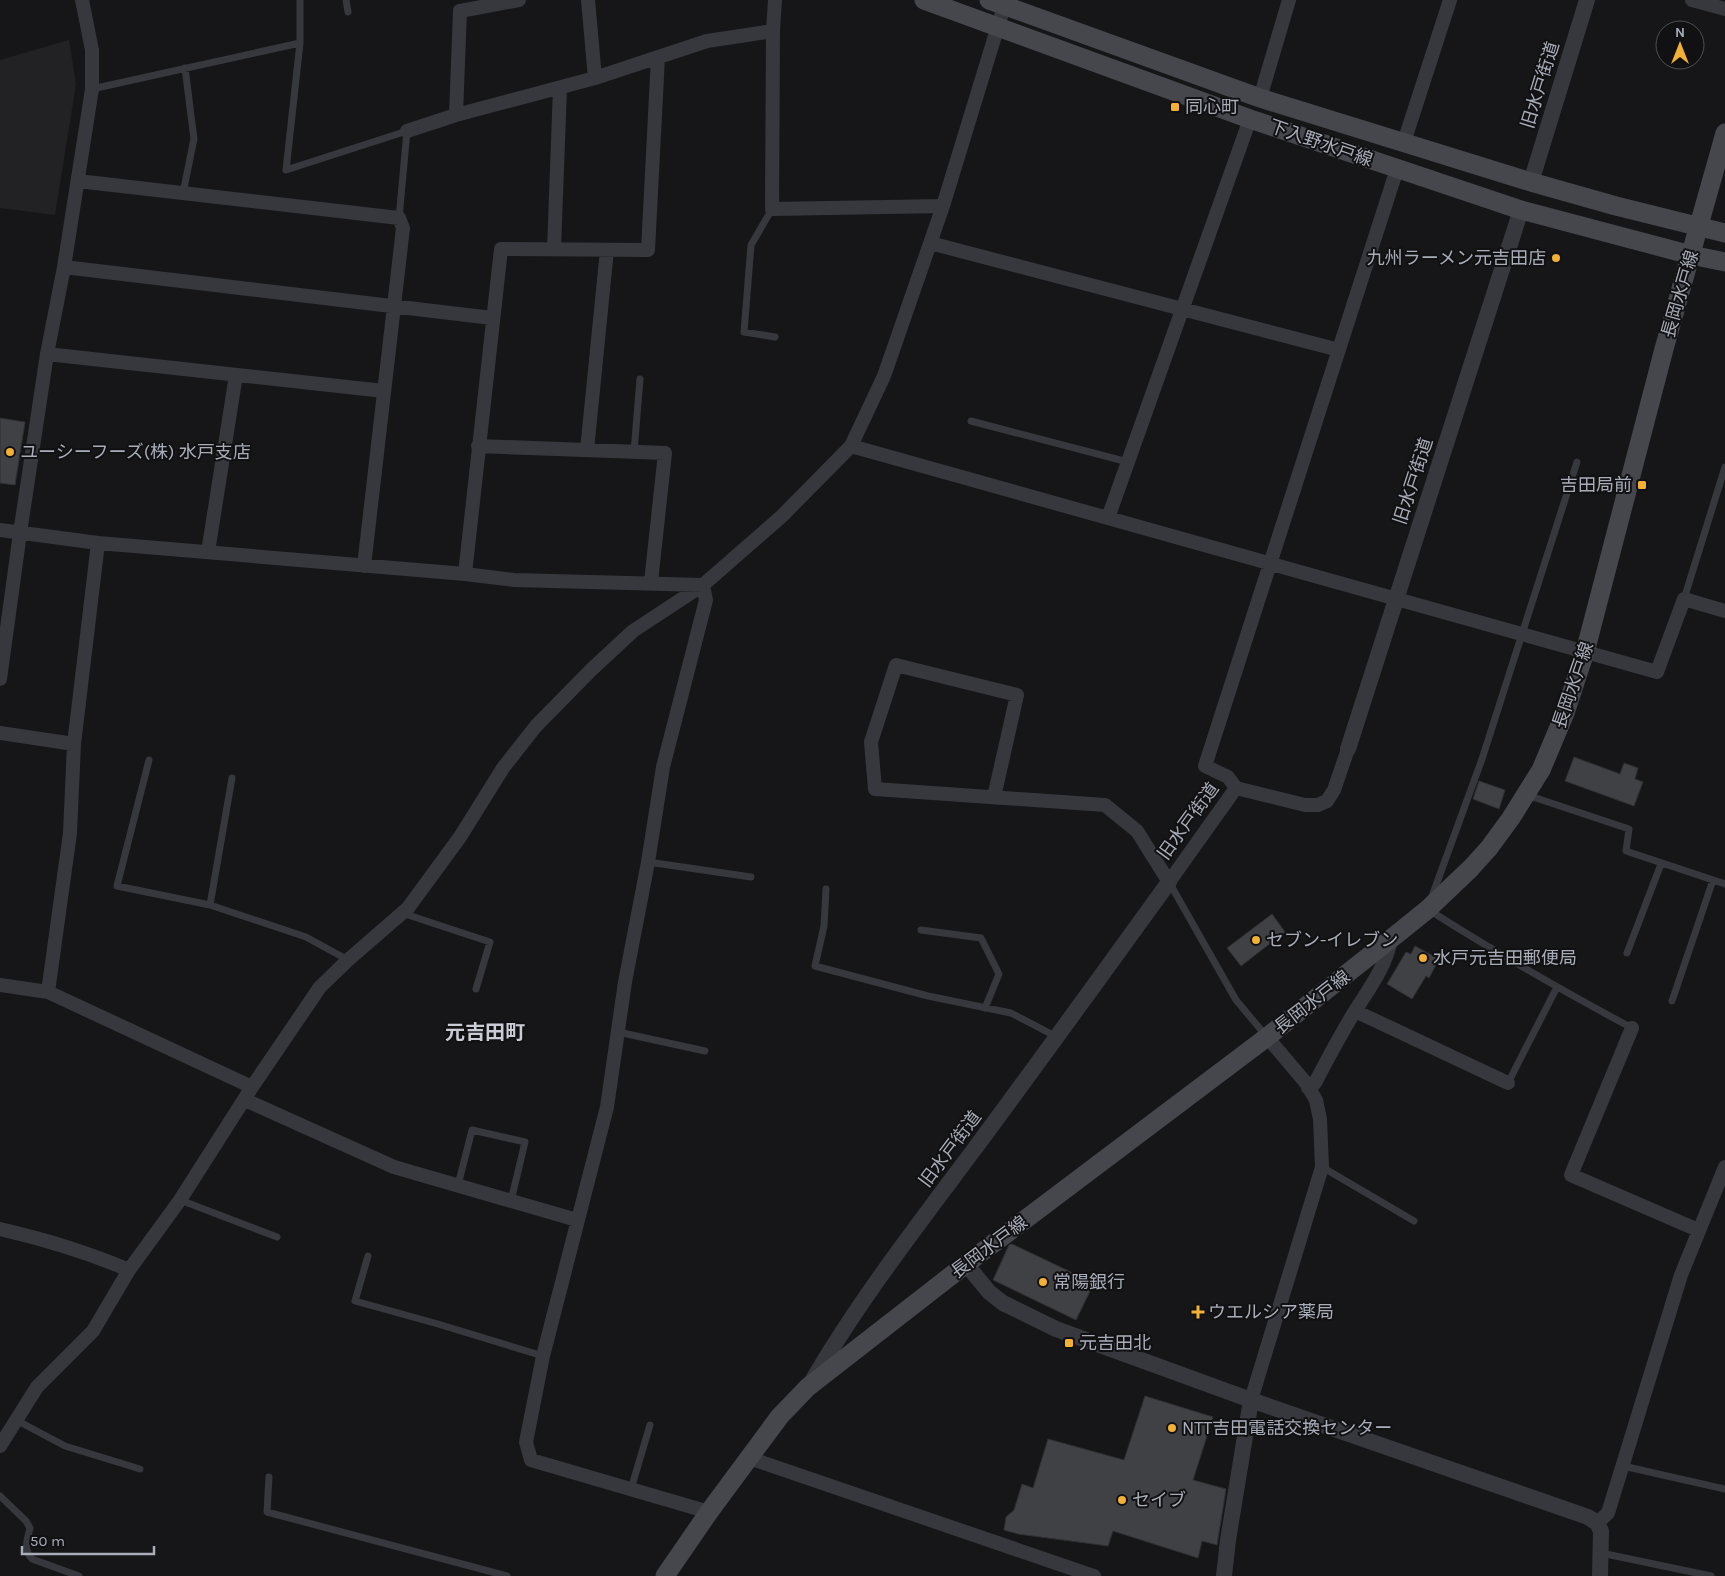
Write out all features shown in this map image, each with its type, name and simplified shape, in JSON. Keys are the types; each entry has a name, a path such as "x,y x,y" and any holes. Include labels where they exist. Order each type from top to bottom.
{"main road":[{"name":"下入野水戸線","path":"924,0 1250,119 1521,210 1691,255 1725,262"},
{"name":"下入野水戸線","path":"1000,2 1260,98 1531,182 1725,233"},
{"name":"長岡水戸線","path":"665,1576 709,1512 780,1416 808,1387 966,1264 1267,1037 1391,939 1428,909 1489,848 1527,795 1541,770 1566,713 1585,652 1662,359 1725,134"}],"street":[{"path":"0,679 20,533 92,89 92,50 82,0"},
{"path":"456,115 460,11 519,0"},
{"path":"588,0 595,78"},
{"path":"775,0 773,31 772,209 943,206"},
{"path":"1260,98 1289,0"},
{"path":"1404,142 1450,0"},
{"name":"旧水戸街道","path":"1531,182 1587,0"},
{"path":"1692,0 1725,9"},
{"path":"0,1446 37,1387 93,1330 129,1270 180,1200 252,1087 320,987 408,908 460,837 503,768 536,726 591,670 633,632 703,585 782,516 851,446 884,376 943,206 998,28 1000,2"},
{"path":"407,131 456,115 595,78 707,41 773,31"},
{"path":"464,574 501,249 648,250 658,57"},
{"path":"554,249 560,88"},
{"path":"1108,518 1250,119"},
{"path":"1236,788 1228,777 1205,766 1397,169"},
{"path":"78,181 399,218 403,228 364,566"},
{"name":"旧水戸街道","path":"808,1387 858,1309 927,1212 1057,1038 1236,788 1305,805 1318,805 1327,801 1334,790 1521,210"},
{"path":"930,243 1340,350"},
{"path":"587,450 607,250"},
{"path":"64,266 492,318"},
{"path":"48,354 384,391"},
{"path":"208,552 236,375"},
{"path":"478,446 665,453 651,582"},
{"path":"851,446 1658,672 1684,599 1725,611"},
{"path":"0,530 98,543 464,574 514,580 651,582 703,585"},
{"path":"48,992 70,833 74,744 98,543"},
{"path":"703,585 706,600 664,767 625,982 607,1107 542,1356 526,1442 531,1460 709,1512"},
{"path":"994,797 1017,695 896,665 871,742 874,789 1105,805 1136,830 1168,882"},
{"path":"0,733 74,744"},
{"path":"1308,1088 1315,1083 1388,954 1391,939"},
{"path":"0,985 48,992 252,1087"},
{"path":"1355,1011 1508,1083"},
{"path":"1632,1028 1571,1175 1698,1230"},
{"path":"1224,1576 1228,1540 1251,1400 1322,1167 1320,1119 1316,1100 1267,1037"},
{"path":"245,1100 394,1167 577,1220"},
{"path":"1597,1522 1608,1514 1664,1328 1698,1230 1724,1174"},
{"path":"0,1229 32,1236 91,1254 129,1270"},
{"path":"966,1264 989,1292 1004,1303 1056,1329 1251,1400 1588,1517 1597,1522 1601,1531 1600,1576"},
{"path":"749,1458 1094,1576"}],"lane":[{"path":"300,0 300,43 286,170 407,131 399,218"},
{"path":"346,0 348,12"},
{"path":"92,89 300,43"},
{"path":"183,193 194,139 184,68"},
{"path":"772,209 751,246 744,332 775,337"},
{"path":"634,452 640,379"},
{"path":"971,421 1128,462"},
{"path":"1577,462 1482,759 1428,909 1473,938 1632,1028"},
{"path":"1684,599 1725,467"},
{"path":"149,760 117,886 210,905 306,937 348,960"},
{"path":"210,905 232,778"},
{"path":"1527,795 1630,829 1626,851 1725,884"},
{"path":"648,862 751,876"},
{"path":"1627,953 1662,864"},
{"path":"1672,1001 1713,880"},
{"path":"1168,882 1236,1000 1267,1037"},
{"path":"826,889 824,926 815,966 928,996 1011,1013 1057,1038"},
{"path":"402,914 490,942 476,989"},
{"path":"921,930 982,938 1000,974 986,1008"},
{"path":"1508,1083 1557,987"},
{"path":"618,1032 705,1051"},
{"path":"458,1186 472,1130 525,1142 510,1201"},
{"path":"1322,1167 1414,1221"},
{"path":"180,1200 277,1237"},
{"path":"368,1256 355,1301 542,1356"},
{"path":"16,1420 66,1446 140,1469"},
{"path":"631,1489 650,1425"},
{"path":"1623,1466 1725,1489"},
{"path":"269,1477 267,1512 507,1576"},
{"path":"0,1496 26,1521 30,1528 26,1546 27,1553 32,1559 80,1576"},
{"path":"1601,1553 1711,1576"}],"shaded area":[{"path":"69,40 76,84 55,215 0,208 0,60"}],"building":[{"name":"ユーシーフーズ(株) 水戸支店","path":"0,418 25,422 15,485 0,483"},
{"path":"1574,757 1620,774 1624,763 1638,768 1635,779 1643,782 1634,806 1565,781"},
{"path":"1479,781 1505,790 1499,809 1473,799"},
{"name":"セブン-イレブン","path":"1272,914 1285,932 1241,966 1227,948"},
{"path":"1415,946 1439,959 1429,978 1426,976 1412,999 1387,984 1406,952 1411,954"},
{"name":"常陽銀行","path":"1012,1244 1094,1283 1076,1320 993,1280 1009,1245"},
{"name":"セイブ","path":"1145,1396 1213,1417 1193,1480 1226,1489 1217,1545 1202,1541 1198,1558 1113,1531 1108,1546 1018,1534 1004,1530 1006,1517 1014,1510 1022,1484 1033,1488 1048,1439 1124,1460"}],"place":[{"name":"同心町","path":"1175,107"},
{"name":"九州ラーメン元吉田店","path":"1556,258"},
{"name":"ユーシーフーズ(株) 水戸支店","path":"10,452"},
{"name":"吉田局前","path":"1642,485"},
{"name":"セブン-イレブン","path":"1256,940"},
{"name":"水戸元吉田郵便局","path":"1423,958"},
{"name":"常陽銀行","path":"1043,1282"},
{"name":"ウエルシア薬局","path":"1198,1312"},
{"name":"元吉田北","path":"1069,1343"},
{"name":"NTT吉田電話交換センター","path":"1172,1428"},
{"name":"セイブ","path":"1122,1500"}],"district":[{"name":"元吉田町","path":"485,1032"}]}
